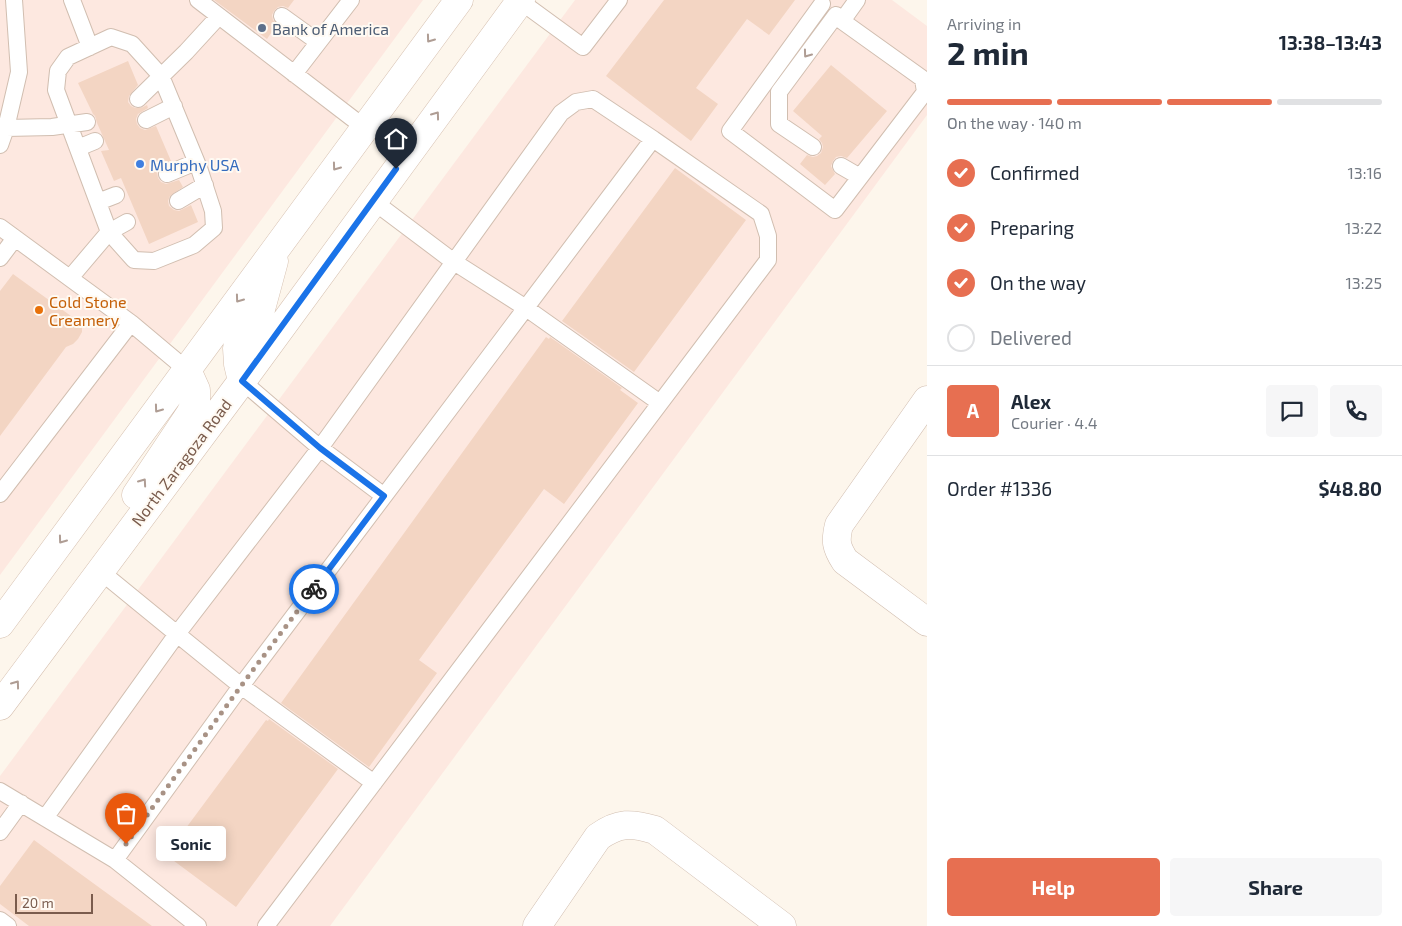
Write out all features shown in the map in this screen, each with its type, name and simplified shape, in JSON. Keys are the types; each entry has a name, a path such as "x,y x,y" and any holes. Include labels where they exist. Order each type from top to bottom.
{"main road":[{"path":"2,619 458,0"},
{"name":"North Zaragoza Road","path":"0,706 242,381 520,0"},
{"path":"242,381 237,348 261,308 278,246"},
{"path":"132,529 136,493 190,414 196,402 196,390 187,370"},
{"path":"927,400 839,525 836,538 838,550 845,561 927,622"},
{"path":"537,926 598,837 614,828 637,824 655,830 782,926"}],"lane":[{"path":"0,145 6,128 19,72 14,0"},
{"path":"72,0 90,47"},
{"path":"198,0 365,128"},
{"path":"294,74 351,0"},
{"path":"520,0 583,47 619,0"},
{"path":"813,147 779,124 780,92 839,18 857,0"},
{"path":"820,2 839,18 925,77 925,92 835,210 730,131 820,2"},
{"path":"138,99 219,16"},
{"path":"282,16 318,42"},
{"path":"111,37 132,44 161,76 205,185 213,211 214,228 194,245 154,260 134,260 109,232 56,90 58,71 68,57 111,37"},
{"path":"45,818 177,634 320,448 561,113 576,102 593,100 653,139 760,214 768,236 768,260 266,926"},
{"path":"146,120 174,106"},
{"path":"6,128 52,127 87,122"},
{"path":"115,860 241,686 653,139"},
{"path":"78,148 95,142"},
{"path":"168,174 196,162"},
{"path":"841,166 860,177"},
{"path":"178,201 205,185"},
{"path":"98,202 116,195"},
{"path":"373,201 454,262 526,308 660,403"},
{"path":"70,278 109,232 127,222"},
{"path":"0,227 131,324 187,370"},
{"path":"0,258 15,238"},
{"path":"0,494 131,324"},
{"path":"242,381 320,448 384,496"},
{"path":"100,571 241,686 374,783"},
{"path":"0,791 115,860 198,926"},
{"path":"0,832 21,803"},
{"path":"0,920 8,926"}],"shaded area":[{"path":"0,0 423,0 0,575"},
{"path":"575,0 892,0 927,26 927,115 330,926 0,926 0,776"}],"building":[{"name":"Bank of America","path":"214,0 294,0 288,8 278,7 274,11 272,15 273,20 277,24 267,39"},
{"path":"664,0 795,0 769,35 747,19 696,88 718,104 691,141 606,76"},
{"name":"Murphy USA","path":"128,61 138,85 129,96 128,102 135,108 147,105 148,108 138,114 137,124 145,130 156,126 171,161 159,168 157,172 158,178 166,184 179,180 183,187 170,196 169,206 179,211 191,205 198,222 149,244 121,178 114,181 101,151 109,150 95,116 78,83"},
{"path":"831,65 887,111 847,158 836,157 831,166 835,174 825,185 800,164 807,155 813,157 821,153 823,147 819,139 822,136 793,111"},
{"path":"675,168 746,220 634,372 562,321"},
{"path":"13,274 82,324 82,332 73,344 66,347 0,436 0,291"},
{"path":"546,337 549,339 550,337 622,388 620,390 638,403 564,504 544,489 419,660 437,673 369,767 281,703"},
{"path":"269,719 338,769 236,907 166,855 266,720 268,721"},
{"path":"34,840 152,926 29,926 0,904 0,886"}],"way so far":[{"path":"126,844 314,589"}],"place":[{"name":"Bank of America","path":"262,28"},
{"name":"Murphy USA","path":"140,164"},
{"name":"Cold Stone Creamery","path":"39,310"},
{"name":"Sonic","path":"126,844"}],"route":[{"path":"314,589 384,496 320,448 242,381 396,169"}]}
